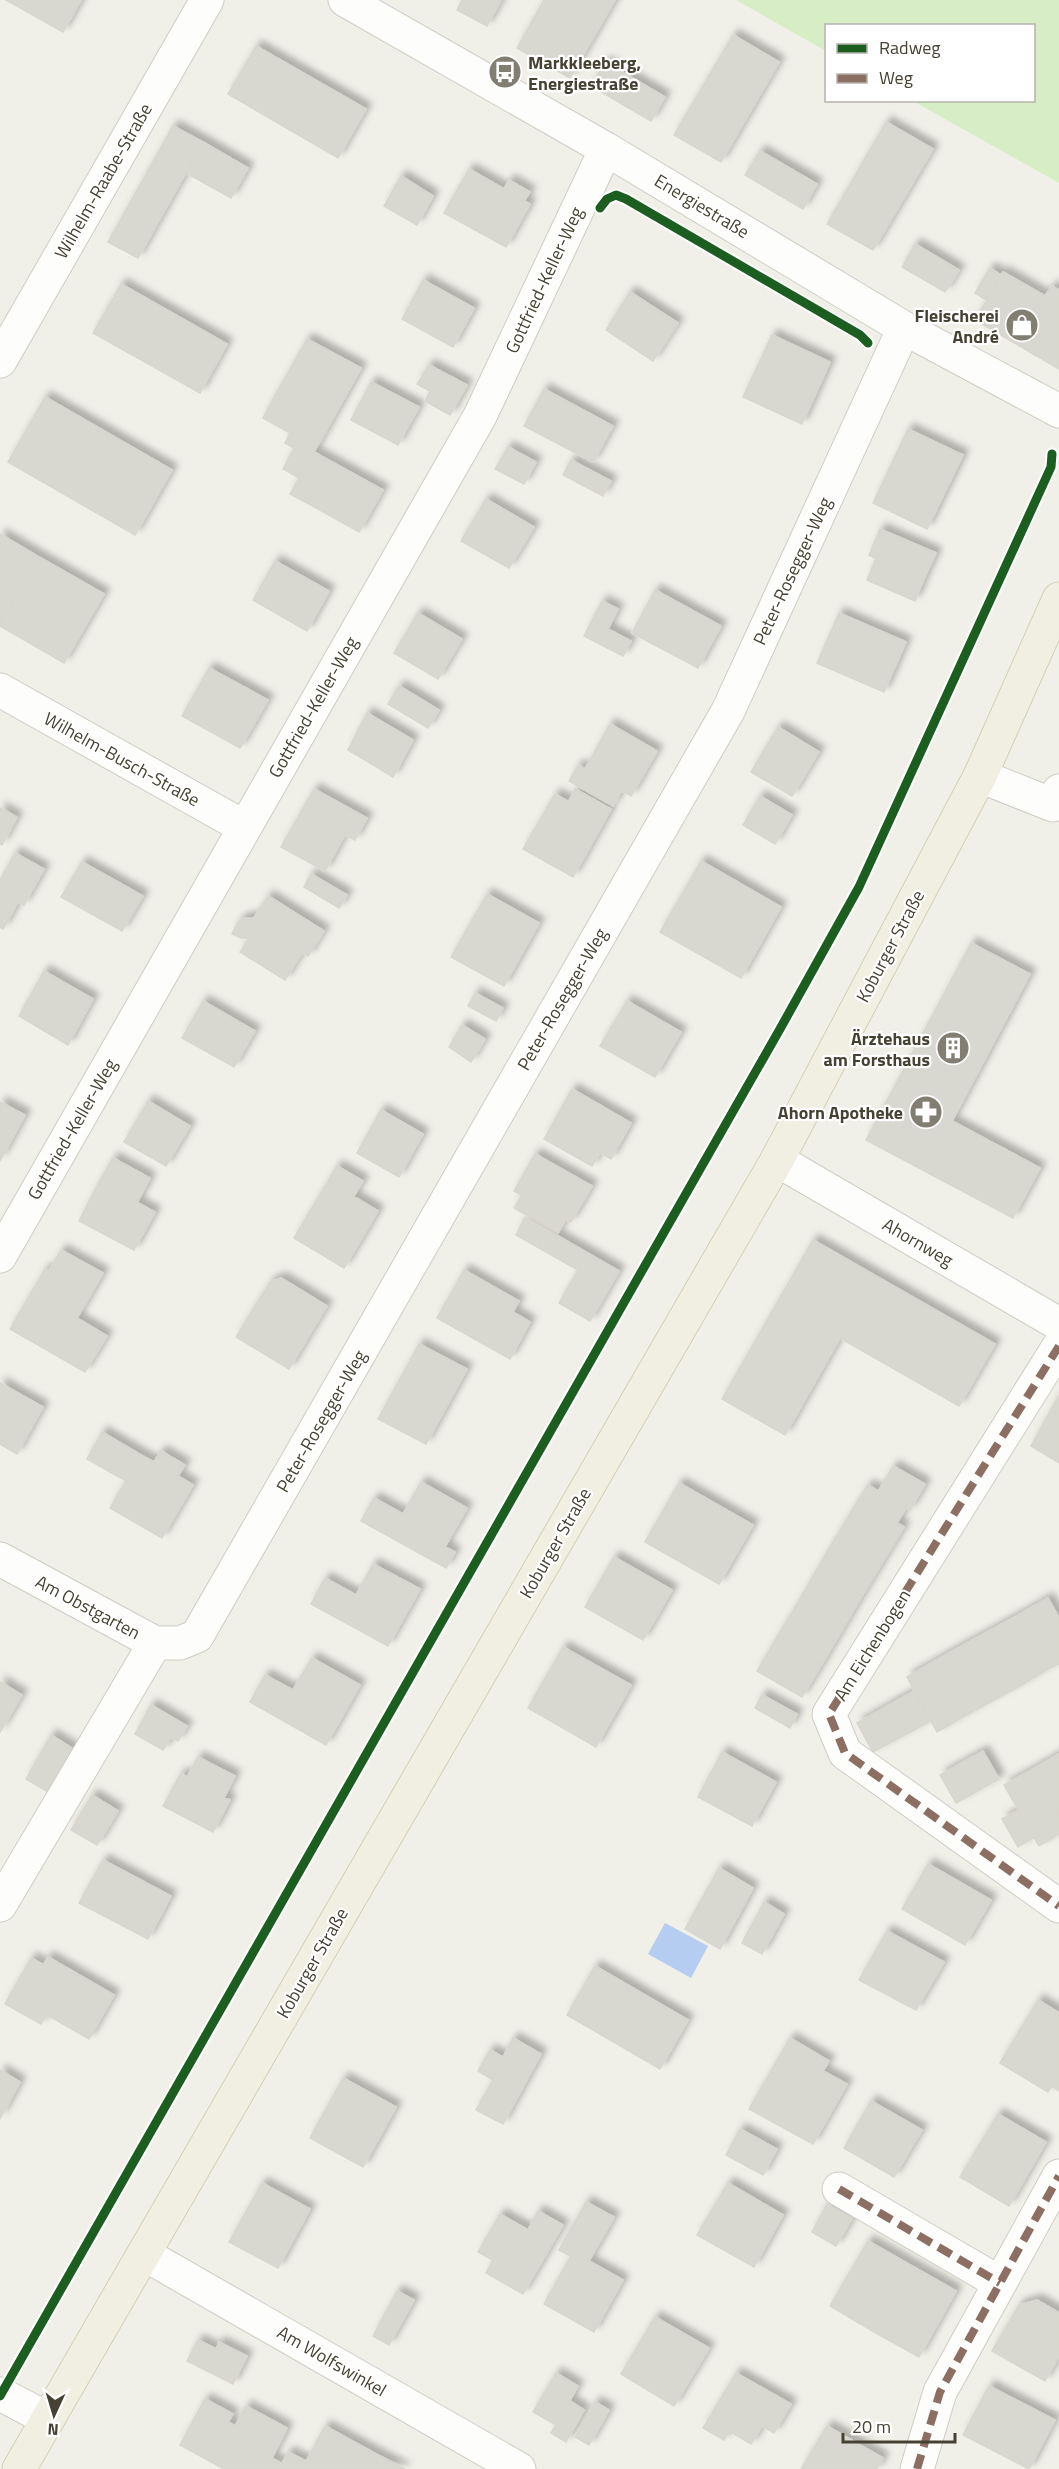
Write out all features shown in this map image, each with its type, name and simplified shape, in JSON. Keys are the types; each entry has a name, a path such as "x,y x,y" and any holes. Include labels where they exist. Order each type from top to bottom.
{"main road":[{"name":"Koburger Straße","path":"19,2469 777,1160 980,776 1059,599"}],"street":[{"name":"Wilhelm-Raabe-Straße","path":"0,361 207,0"},
{"name":"Energiestraße","path":"345,0 606,149 904,328 1059,411"},
{"name":"Gottfried-Keller-Weg","path":"0,1256 480,416 606,149"},
{"name":"Peter-Rosegger-Weg","path":"168,1643 198,1636 728,711 904,328"},
{"name":"Wilhelm-Busch-Straße","path":"0,690 244,827"},
{"path":"980,776 1057,802"},
{"name":"Ahornweg","path":"777,1160 1059,1324"},
{"name":"Am Eichenbogen","path":"1059,1347 829,1714 845,1754 1059,1906"},
{"name":"Am Obstgarten","path":"0,1559 168,1643"},
{"path":"0,1905 168,1643"},
{"path":"917,2469 940,2391 1059,2176"},
{"path":"838,2189 1000,2283"},
{"name":"Am Wolfswinkel","path":"144,2254 519,2469"},
{"path":"0,2394 48,2419"}],"green space":[{"path":"736,0 1059,0 1059,183 915,102 1035,102 1035,24 825,24 825,50"}],"water":[{"path":"665,1923 708,1946 691,1978 648,1954"}],"building":[{"path":"6,0 81,0 63,32"},
{"path":"462,0 501,0 487,26 457,10"},
{"path":"544,0 615,0 570,78 517,48"},
{"path":"733,35 779,62 721,162 674,135"},
{"path":"256,46 366,109 338,158 228,94"},
{"path":"605,62 665,97 651,121 591,86"},
{"path":"886,122 933,149 873,250 827,224"},
{"path":"173,126 203,142 138,258 108,242"},
{"path":"203,142 248,168 231,198 186,173"},
{"path":"760,151 817,184 803,209 745,175"},
{"path":"469,169 504,189 509,180 530,192 524,201 530,204 506,247 444,213"},
{"path":"401,176 433,196 417,225 384,206"},
{"path":"915,244 959,270 945,292 902,267"},
{"path":"990,268 1001,275 986,300 975,293"},
{"path":"1003,272 1045,296 1052,286 1059,290 1059,369 975,320"},
{"path":"423,280 474,308 453,347 402,319"},
{"path":"121,284 227,344 200,393 93,333"},
{"path":"630,292 678,323 653,361 606,330"},
{"path":"772,335 830,362 802,424 743,397"},
{"path":"307,339 361,368 326,431 272,401"},
{"path":"429,365 467,385 450,415 425,401 430,391 417,384"},
{"path":"371,382 419,407 398,445 351,420"},
{"path":"544,389 613,426 593,462 524,426"},
{"path":"45,397 172,470 135,535 8,462"},
{"path":"272,401 326,431 299,478 283,469 294,448 285,443 290,433 263,418"},
{"path":"908,429 963,455 927,529 873,503"},
{"path":"508,447 536,462 524,484 495,469"},
{"path":"314,452 332,462 309,504 290,494"},
{"path":"571,460 611,481 603,496 563,475"},
{"path":"332,462 383,490 359,532 309,504"},
{"path":"486,499 534,527 509,568 461,541"},
{"path":"880,529 936,553 924,579 869,555"},
{"path":"0,534 39,557 0,624"},
{"path":"39,557 104,594 64,663 0,626"},
{"path":"876,558 924,579 915,601 867,580"},
{"path":"275,561 329,591 307,631 253,600"},
{"path":"655,590 721,626 698,668 632,633"},
{"path":"602,601 618,609 608,629 631,641 623,656 584,636"},
{"path":"418,613 462,639 438,679 394,653"},
{"path":"839,613 906,642 884,692 817,663"},
{"path":"209,668 268,700 240,748 182,716"},
{"path":"399,686 439,710 428,728 388,704"},
{"path":"367,713 413,740 393,777 348,750"},
{"path":"610,724 657,751 631,796 585,769"},
{"path":"778,727 819,752 792,796 751,772"},
{"path":"578,765 622,790 613,806 569,781"},
{"path":"314,789 367,818 355,840 345,835 325,871 281,847"},
{"path":"575,789 611,809 604,822 569,801"},
{"path":"555,794 604,822 573,877 523,849"},
{"path":"760,796 792,815 775,844 743,825"},
{"path":"0,808 17,817 2,845 0,844"},
{"path":"15,853 44,869 24,905 0,892 0,880"},
{"path":"701,861 781,907 741,978 660,932"},
{"path":"82,862 143,896 122,931 61,897"},
{"path":"311,874 347,895 339,908 304,887"},
{"path":"0,892 18,902 3,929 0,927"},
{"path":"487,894 539,923 504,986 451,957"},
{"path":"268,896 324,931 308,956 302,953 293,967 249,938 241,938 232,934 238,922 244,918 254,918"},
{"path":"249,938 293,967 285,980 240,952"},
{"name":"Ärztehaus am Forsthaus","path":"971,943 1030,974 952,1121 1040,1168 1013,1218 866,1140"},
{"path":"44,971 93,999 68,1045 19,1016"},
{"path":"475,993 503,1008 496,1021 468,1006"},
{"path":"203,1001 255,1031 234,1067 182,1038"},
{"path":"627,1001 681,1032 655,1077 600,1046"},
{"path":"462,1025 485,1039 471,1062 449,1047"},
{"path":"572,1089 631,1123 611,1159 552,1125"},
{"path":"148,1101 190,1126 166,1166 124,1142"},
{"path":"0,1102 25,1115 0,1161"},
{"path":"381,1110 423,1134 399,1177 357,1153"},
{"path":"552,1125 600,1153 592,1166 544,1139"},
{"path":"535,1154 592,1186 571,1222 514,1191"},
{"path":"113,1158 150,1178 137,1203 99,1182"},
{"path":"337,1166 363,1181 354,1196 328,1181"},
{"path":"328,1181 378,1211 344,1268 294,1238"},
{"path":"99,1182 155,1212 134,1250 79,1221"},
{"path":"522,1195 566,1219 558,1233 514,1208"},
{"path":"525,1217 619,1271 590,1321 559,1303 578,1270 516,1235"},
{"path":"813,1240 995,1344 959,1406 840,1338 785,1435 722,1399"},
{"path":"61,1250 103,1273 90,1296 49,1271"},
{"path":"45,1269 90,1296 77,1318 107,1336 85,1372 10,1329"},
{"path":"464,1270 519,1301 513,1312 530,1322 510,1359 437,1318"},
{"path":"281,1278 327,1306 289,1369 236,1337 270,1282"},
{"path":"419,1344 467,1369 426,1444 378,1419"},
{"path":"0,1383 43,1407 17,1454 0,1444"},
{"path":"1059,1395 1059,1463 1031,1446"},
{"path":"102,1432 141,1455 126,1481 87,1459"},
{"path":"161,1451 185,1465 178,1476 193,1485 162,1538 110,1508 141,1455 154,1462"},
{"path":"893,1466 925,1484 910,1510 878,1492"},
{"path":"421,1482 467,1508 445,1547 455,1552 446,1568 361,1521 374,1498 403,1514"},
{"path":"679,1483 753,1525 719,1584 645,1542"},
{"path":"868,1485 906,1508 897,1523 859,1499"},
{"path":"859,1499 904,1527 882,1563 837,1535"},
{"path":"837,1535 882,1563 862,1596 817,1569"},
{"path":"614,1557 672,1590 643,1640 585,1607"},
{"path":"373,1564 420,1589 388,1646 311,1604 325,1578 356,1595"},
{"path":"817,1569 862,1596 842,1630 797,1604"},
{"path":"1048,1598 1059,1618 1059,1664 1050,1668 1020,1614"},
{"path":"797,1604 842,1630 822,1664 777,1637"},
{"path":"1020,1614 1050,1668 1022,1685 991,1630"},
{"path":"991,1630 1022,1685 994,1700 963,1645"},
{"path":"777,1637 822,1664 802,1697 757,1671"},
{"path":"963,1645 994,1700 965,1716 935,1661"},
{"path":"563,1647 631,1685 596,1747 528,1708"},
{"path":"312,1658 360,1685 326,1745 250,1702 265,1675 293,1690"},
{"path":"935,1661 965,1716 937,1732 907,1677"},
{"path":"0,1682 22,1695 0,1732"},
{"path":"914,1691 931,1721 873,1752 857,1723"},
{"path":"762,1695 797,1714 790,1728 755,1708"},
{"path":"151,1705 187,1726 178,1741 171,1737 163,1750 135,1734"},
{"path":"51,1735 78,1752 53,1795 26,1779"},
{"path":"983,1751 999,1779 956,1803 940,1775"},
{"path":"722,1752 776,1782 752,1826 698,1797"},
{"path":"1059,1754 1059,1816 1033,1769"},
{"path":"198,1757 235,1776 224,1798 230,1800 213,1832 163,1806 181,1773 187,1777"},
{"path":"1033,1769 1059,1816 1059,1834 1039,1846 1004,1785"},
{"path":"92,1795 118,1811 97,1845 71,1830"},
{"path":"1019,1810 1034,1837 1018,1847 1002,1819"},
{"path":"103,1860 171,1896 148,1939 79,1903"},
{"path":"928,1864 991,1900 965,1945 902,1909"},
{"path":"719,1868 753,1888 720,1949 685,1929"},
{"path":"764,1902 784,1914 762,1954 742,1943"},
{"path":"887,1931 944,1962 916,2010 859,1980"},
{"path":"48,1957 114,1995 89,2039 23,2001"},
{"path":"31,1958 44,1965 23,2001 46,2015 41,2024 5,2004"},
{"path":"595,1966 688,2020 660,2069 567,2015"},
{"path":"1038,2000 1059,2013 1059,2091 1052,2086 1048,2092 1000,2063"},
{"path":"513,2038 541,2054 503,2124 476,2110 493,2080 478,2071 490,2050 503,2057"},
{"path":"790,2038 829,2061 823,2071 847,2084 813,2144 749,2109"},
{"path":"0,2070 20,2082 0,2119"},
{"path":"343,2078 396,2107 363,2167 310,2138"},
{"path":"871,2101 922,2130 894,2177 844,2148"},
{"path":"998,2114 1046,2142 1009,2206 960,2177"},
{"path":"740,2129 777,2149 763,2175 726,2155"},
{"path":"262,2183 310,2209 278,2268 229,2242"},
{"path":"728,2183 783,2215 754,2267 697,2235"},
{"path":"586,2202 614,2217 589,2261 573,2252 570,2256 559,2250"},
{"path":"827,2204 852,2218 836,2246 812,2232"},
{"path":"538,2211 563,2225 523,2294 486,2273 493,2260 478,2252 500,2214 528,2230"},
{"path":"868,2241 912,2266 874,2332 830,2306"},
{"path":"573,2252 623,2280 594,2332 544,2304"},
{"path":"912,2266 956,2291 919,2357 874,2332"},
{"path":"397,2291 414,2300 389,2345 373,2336"},
{"path":"1037,2300 1059,2313 1059,2356 1045,2381 992,2351 1019,2305"},
{"path":"655,2317 709,2348 674,2406 621,2374"},
{"path":"198,2340 216,2349 219,2342 247,2356 233,2384 187,2361"},
{"path":"556,2373 578,2386 556,2425 533,2412"},
{"path":"736,2373 791,2404 774,2433 762,2426 751,2444 729,2431 739,2414 718,2403"},
{"path":"989,2386 1055,2420 1029,2469 963,2435"},
{"path":"205,2399 233,2414 228,2422 235,2426 246,2406 287,2428 272,2458 282,2464 279,2469 224,2469 180,2445"},
{"path":"570,2401 584,2410 566,2442 551,2433"},
{"path":"595,2402 609,2410 589,2445 575,2437"},
{"path":"718,2403 739,2414 724,2440 703,2428"},
{"path":"325,2426 380,2456 373,2469 302,2469"},
{"path":"827,2426 883,2458 877,2469 801,2469"},
{"path":"288,2452 306,2461 302,2469 279,2469"},
{"path":"380,2456 405,2469 373,2469"}],"marked path":[{"path":"1059,1346 829,1714 845,1753 1059,1906"},
{"path":"917,2469 940,2392 1059,2176"},
{"path":"839,2189 1000,2283"}],"cycle path":[{"path":"600,208 607,199 616,195 626,199 860,335 868,343"},
{"path":"0,2396 859,887 1051,467 1052,454"}],"place":[{"name":"Markkleeberg, Energiestraße","path":"505,72"},
{"name":"Fleischerei André","path":"1022,325"},
{"name":"Ärztehaus am Forsthaus","path":"953,1048"},
{"name":"Ahorn Apotheke","path":"926,1112"}]}
